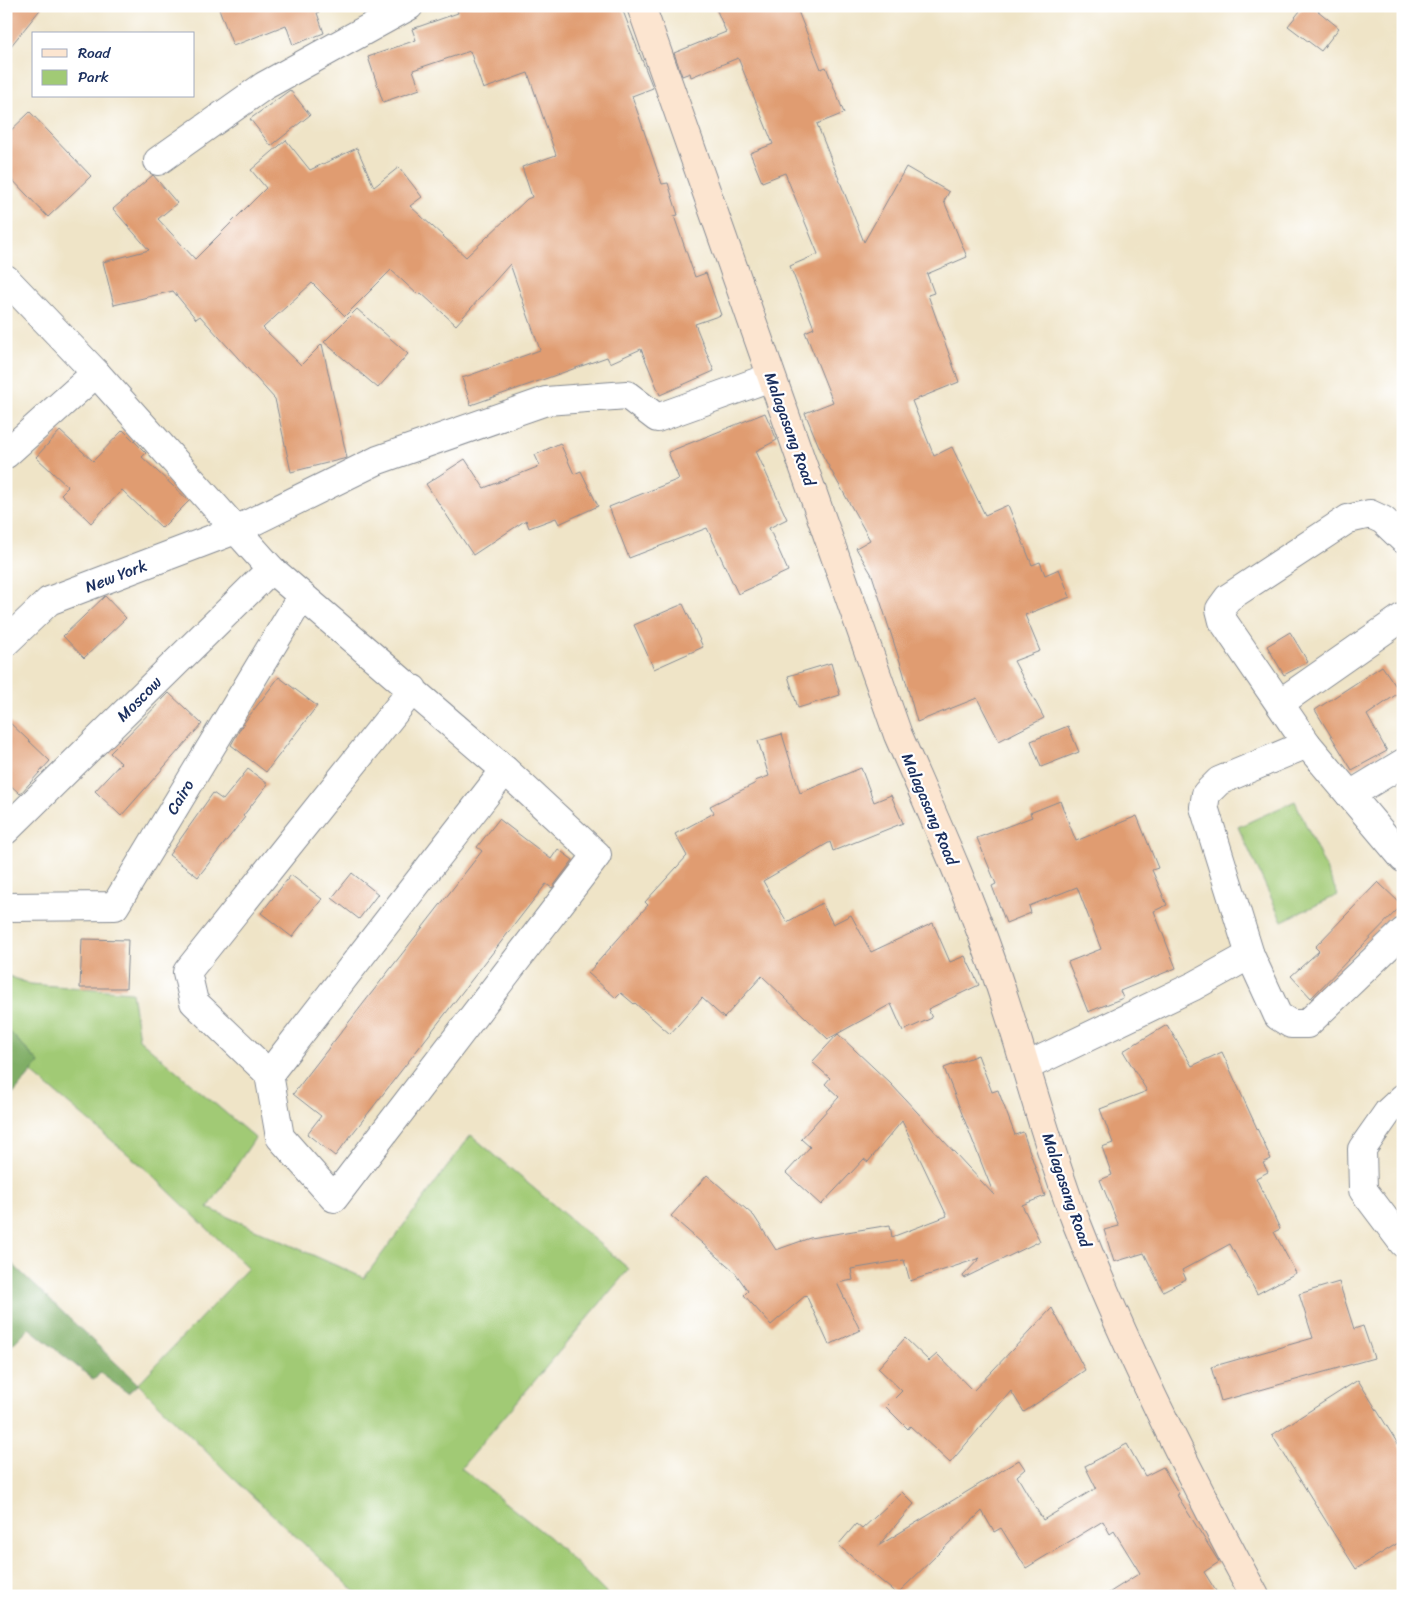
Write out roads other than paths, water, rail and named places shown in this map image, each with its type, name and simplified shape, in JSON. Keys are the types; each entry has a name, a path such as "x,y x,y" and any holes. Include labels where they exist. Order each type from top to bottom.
{"main road":[{"name":"Malagasang Road","path":"641,6 898,735 948,850 993,963 1028,1066 1076,1222 1168,1433 1255,1596"}],"street":[{"path":"158,161 264,86 409,6"},
{"path":"6,279 96,373 238,529 271,569 413,689 505,770 596,856 334,1198 280,1137 269,1074 194,1002 186,972 413,689"},
{"path":"6,454 96,373"},
{"name":"New York","path":"6,642 49,601 238,529 378,460 546,401 627,395 657,418 771,377"},
{"path":"1403,539 1382,520 1370,514 1354,517 1228,598 1220,609 1223,621 1307,744 1403,858"},
{"name":"Moscow","path":"6,830 271,569"},
{"name":"Cairo","path":"6,907 115,906 302,596"},
{"path":"1280,703 1403,617"},
{"path":"1307,744 1219,781 1206,794 1204,807 1250,955 1278,1016 1291,1024 1307,1024 1403,932"},
{"path":"1350,795 1403,763"},
{"path":"269,1074 505,770"},
{"path":"1028,1066 1194,986 1250,955"},
{"path":"1403,1098 1388,1112 1362,1149 1364,1190 1403,1243"}]}
